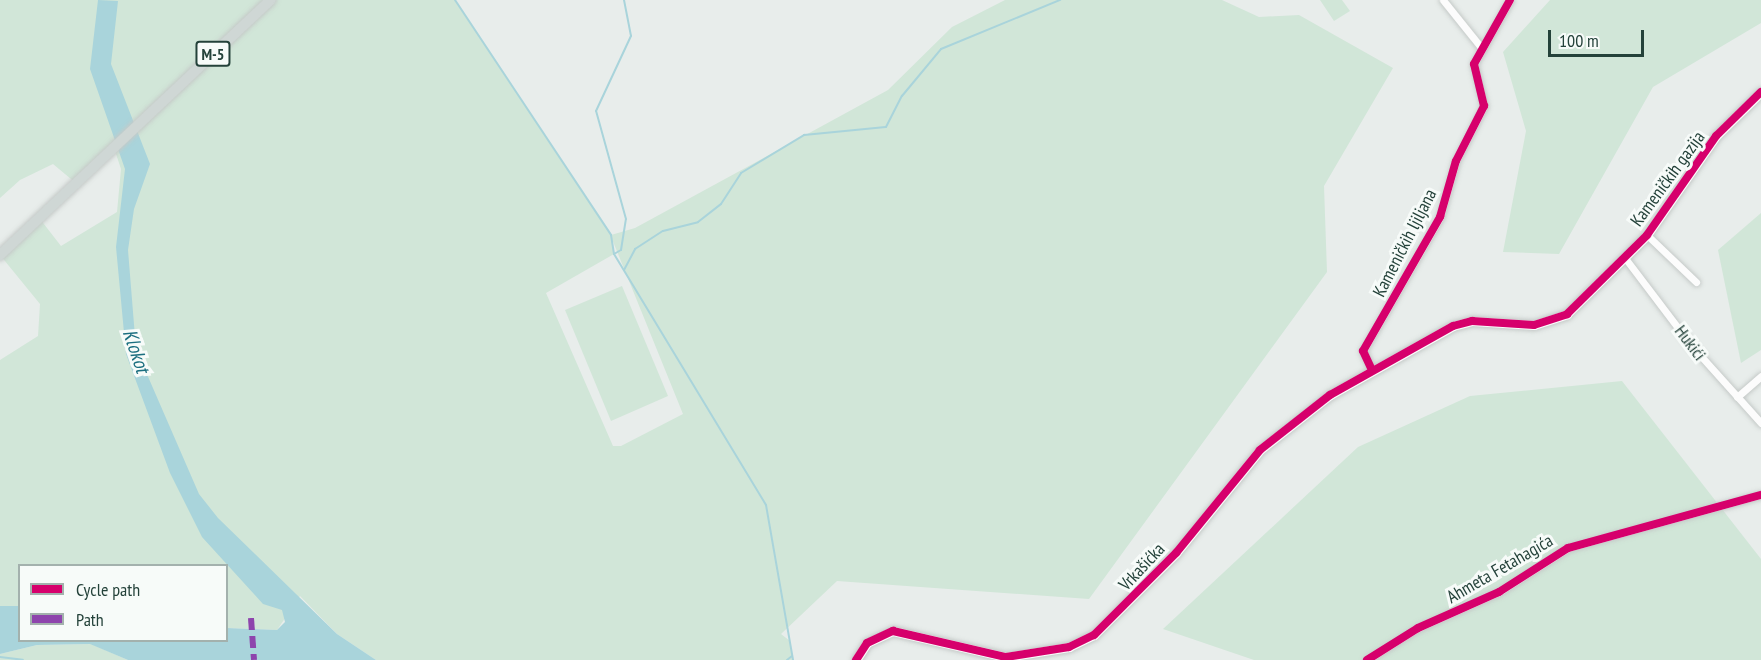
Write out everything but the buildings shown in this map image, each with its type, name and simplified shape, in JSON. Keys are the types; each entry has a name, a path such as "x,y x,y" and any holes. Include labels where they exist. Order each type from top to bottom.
{"main road":[{"name":"M-5","path":"0,255 115,150 271,0"}],"street":[{"path":"1443,0 1480,46"},
{"name":"Kameničkih ljiljana","path":"1371,368 1364,358 1366,344 1440,217 1456,161 1484,106 1472,70 1480,46 1510,0"},
{"name":"Kameničkih gazija","path":"1371,368 1472,321 1552,323 1625,258 1647,235 1716,136 1761,92"},
{"path":"1647,235 1696,282"},
{"name":"Hukići","path":"1625,258 1737,397 1761,423"},
{"name":"Vrkašićka","path":"856,660 867,643 893,631 923,634 989,655 1019,658 1069,647 1094,635 1176,553 1260,450 1371,368"},
{"path":"1737,397 1761,376"},
{"name":"Ahmeta Fetahagića","path":"1367,660 1418,628 1499,592 1568,548 1761,495"}],"green space":[{"path":"0,0 455,0 611,235 635,228 888,90 952,27 1005,0 1222,0 1259,17 1299,15 1393,68 1324,186 1327,272 1089,599 837,581 781,634 790,641 793,660 376,660 337,634 300,596 277,630 228,628 228,564 18,564 18,606 0,606 0,360 38,336 40,304 0,255 40,219 61,246 117,212 121,169 115,151 77,184 53,164 20,180 0,198","holes":["612,239 683,414 621,446 613,446 546,293 614,254"]},
{"path":"1320,0 1342,0 1350,11 1334,21"},
{"path":"1550,0 1761,0 1761,23 1653,87 1559,254 1503,252 1526,131 1503,52"},
{"path":"1761,213 1761,350 1741,363 1718,250"},
{"path":"622,286 668,396 611,421 565,310"},
{"path":"1622,381 1761,559 1761,660 1254,660 1163,629 1358,447 1470,396"},
{"path":"91,644 128,660 0,660 0,654 37,645"}],"water":[{"name":"Klokot","path":"98,0 118,1 111,64 150,164 134,209 128,250 136,349 199,494 218,518 337,634 376,660 128,660 90,644 37,645 0,654 0,606 18,606 18,642 228,642 228,628 277,630 285,622 282,610 263,604 202,537 170,473 126,354 116,247 125,169 90,69"}],"waterway":[{"path":"455,0 611,235 614,254 766,505 793,660"},
{"path":"614,254 621,250 626,219 596,111 631,36 624,0"},
{"path":"624,270 635,249 663,231 698,222 721,204 741,173 804,135 886,127 902,96 941,49 1060,0"},
{"path":"787,660 792,656"},
{"path":"0,657 23,660"}],"marked path":[{"path":"251,618 254,660"}],"cycle path":[{"path":"1371,368 1363,351 1440,217 1456,161 1484,106 1474,64 1510,0"},
{"path":"856,660 867,643 893,631 1006,657 1069,647 1094,635 1176,553 1260,450 1330,395 1453,326 1472,321 1534,325 1567,314 1647,235 1716,136 1761,92"},
{"path":"1367,660 1418,628 1499,592 1568,548 1761,495"}]}
